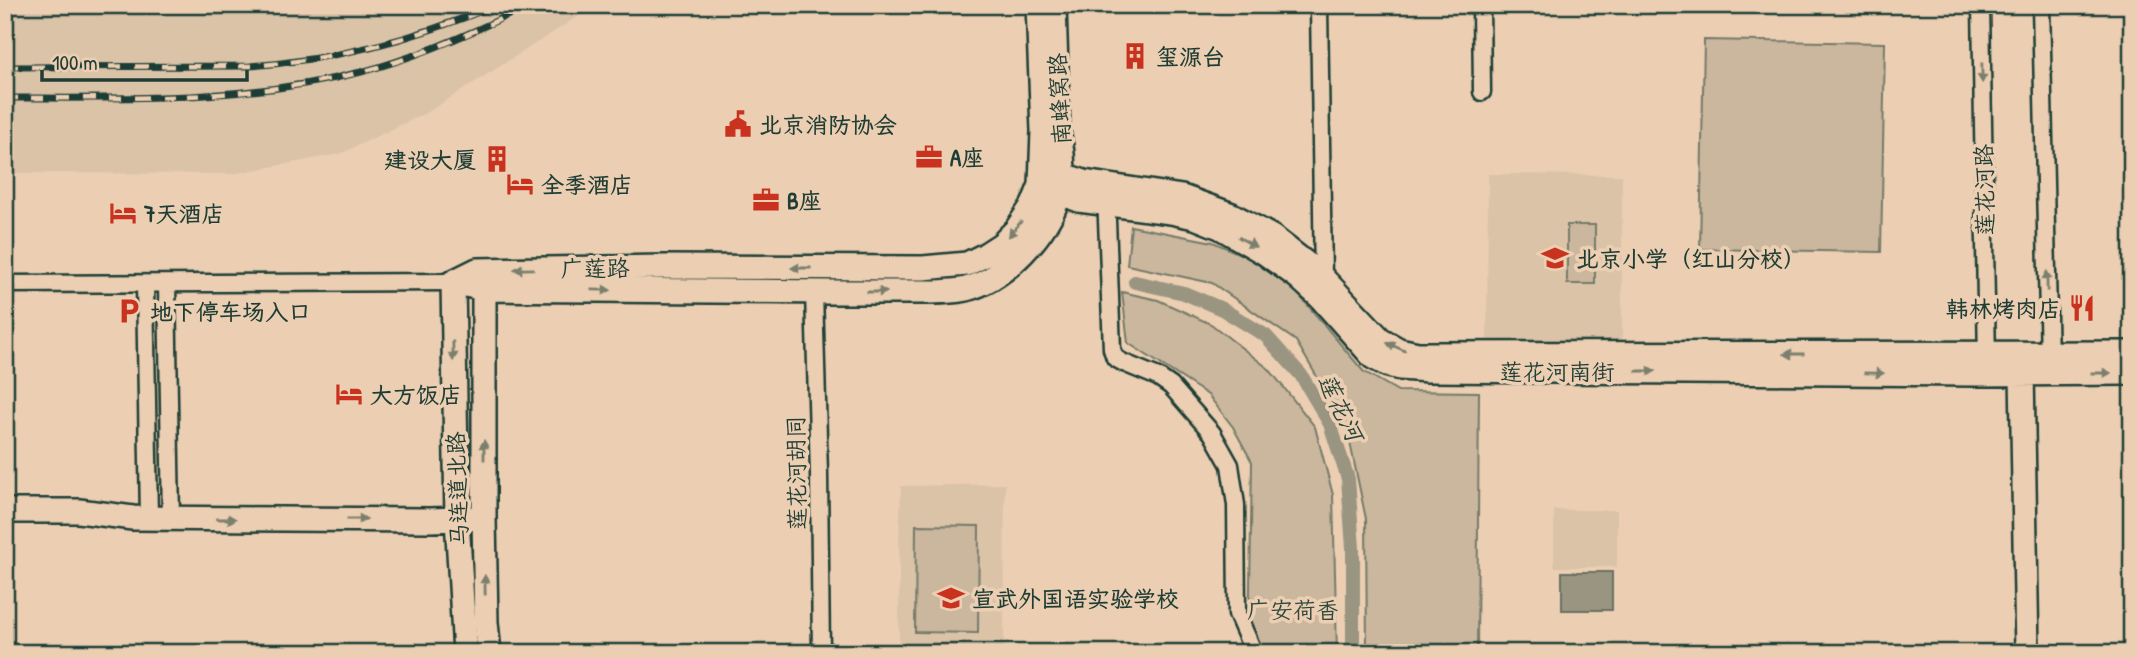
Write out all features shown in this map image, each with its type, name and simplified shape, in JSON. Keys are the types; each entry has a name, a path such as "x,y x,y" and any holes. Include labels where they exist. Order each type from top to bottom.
{"main road":[{"name":"南蜂窝路","path":"1038,5 1043,131 1051,180"},
{"name":"南蜂窝路","path":"1051,180 1062,144 1058,132 1054,5"},
{"name":"莲花河南街","path":"1051,180 1079,200 1106,195 1182,197 1231,215 1272,237 1323,279 1380,339 1399,351 1418,354 1987,363 2022,373 2049,363 2132,373"},
{"name":"广莲路","path":"453,282 477,270 663,267 912,268 967,264 985,256 1016,230 1051,180"},
{"name":"广莲路","path":"453,282 484,289 936,292 966,289 994,278 1018,259 1051,216 1051,180"},
{"name":"莲花河南街","path":"1106,195 1142,207 1195,217 1243,240 1298,277 1320,297 1373,357 1400,368 1428,370 2049,363 2132,353"},
{"name":"马连道北路","path":"453,282 457,519 465,653"},
{"name":"马连道北路","path":"484,289 484,518 489,653"},
{"path":"2022,373 2027,653"},
{"path":"5,511 79,511 134,518 484,518"}],"street":[{"path":"1319,5 1323,279"},
{"path":"1481,5 1482,92"},
{"name":"莲花河路","path":"1981,5 1987,363"},
{"path":"2041,5 2049,363"},
{"path":"1106,195 1112,349 1115,358 1158,377 1171,386 1212,433 1230,465 1236,505 1237,614 1254,653"},
{"name":"广莲路","path":"5,285 453,282"},
{"path":"156,284 161,518"},
{"name":"莲花河胡同","path":"814,292 821,653"}],"shaded area":[{"path":"5,5 596,5 428,112 340,154 232,174 5,173"},
{"name":"北京小学（红山分校）","path":"1488,174 1622,175 1622,342 1487,342"},
{"name":"宣武外国语实验学校","path":"1005,484 1004,653 899,653 901,486"},
{"path":"1554,510 1617,510 1617,567 1554,567"},
{"path":"1562,572 1612,572 1612,610 1562,610"},
{"path":"745,643 813,643 814,653 745,653"}],"green space":[{"path":"1704,40 1885,43 1881,252 1700,249"},
{"path":"1567,225 1595,225 1595,284 1567,284"},
{"path":"1131,226 1213,242 1247,257 1294,289 1363,371 1398,391 1479,392 1477,653 1367,653 1366,519 1347,428 1296,341 1212,283 1127,265"},
{"name":"广安荷香","path":"1122,292 1158,300 1211,324 1269,369 1315,427 1333,495 1337,653 1249,653 1252,462 1233,427 1208,395 1128,343"},
{"path":"916,525 979,526 978,633 915,632"}],"waterway":[{"name":"莲花河","path":"1135,282 1184,293 1222,309 1266,336 1301,375 1330,424 1348,479 1353,548 1353,653"}],"railway":[{"path":"5,67 250,66 282,63 376,46 437,28 496,5"},
{"path":"5,98 184,96 273,89 317,82 383,66 425,51 529,5"}],"place":[{"name":"玺源台","path":"1135,56"},
{"name":"北京消防协会","path":"738,124"},
{"name":"A座","path":"929,157"},
{"name":"建设大厦","path":"497,159"},
{"name":"全季酒店","path":"520,184"},
{"name":"B座","path":"766,200"},
{"name":"7天酒店","path":"123,213"},
{"name":"北京小学（红山分校）","path":"1555,258"},
{"name":"韩林烤肉店","path":"2082,308"},
{"name":"地下停车场入口","path":"129,311"},
{"name":"大方饭店","path":"349,394"},
{"name":"宣武外国语实验学校","path":"951,598"}]}
